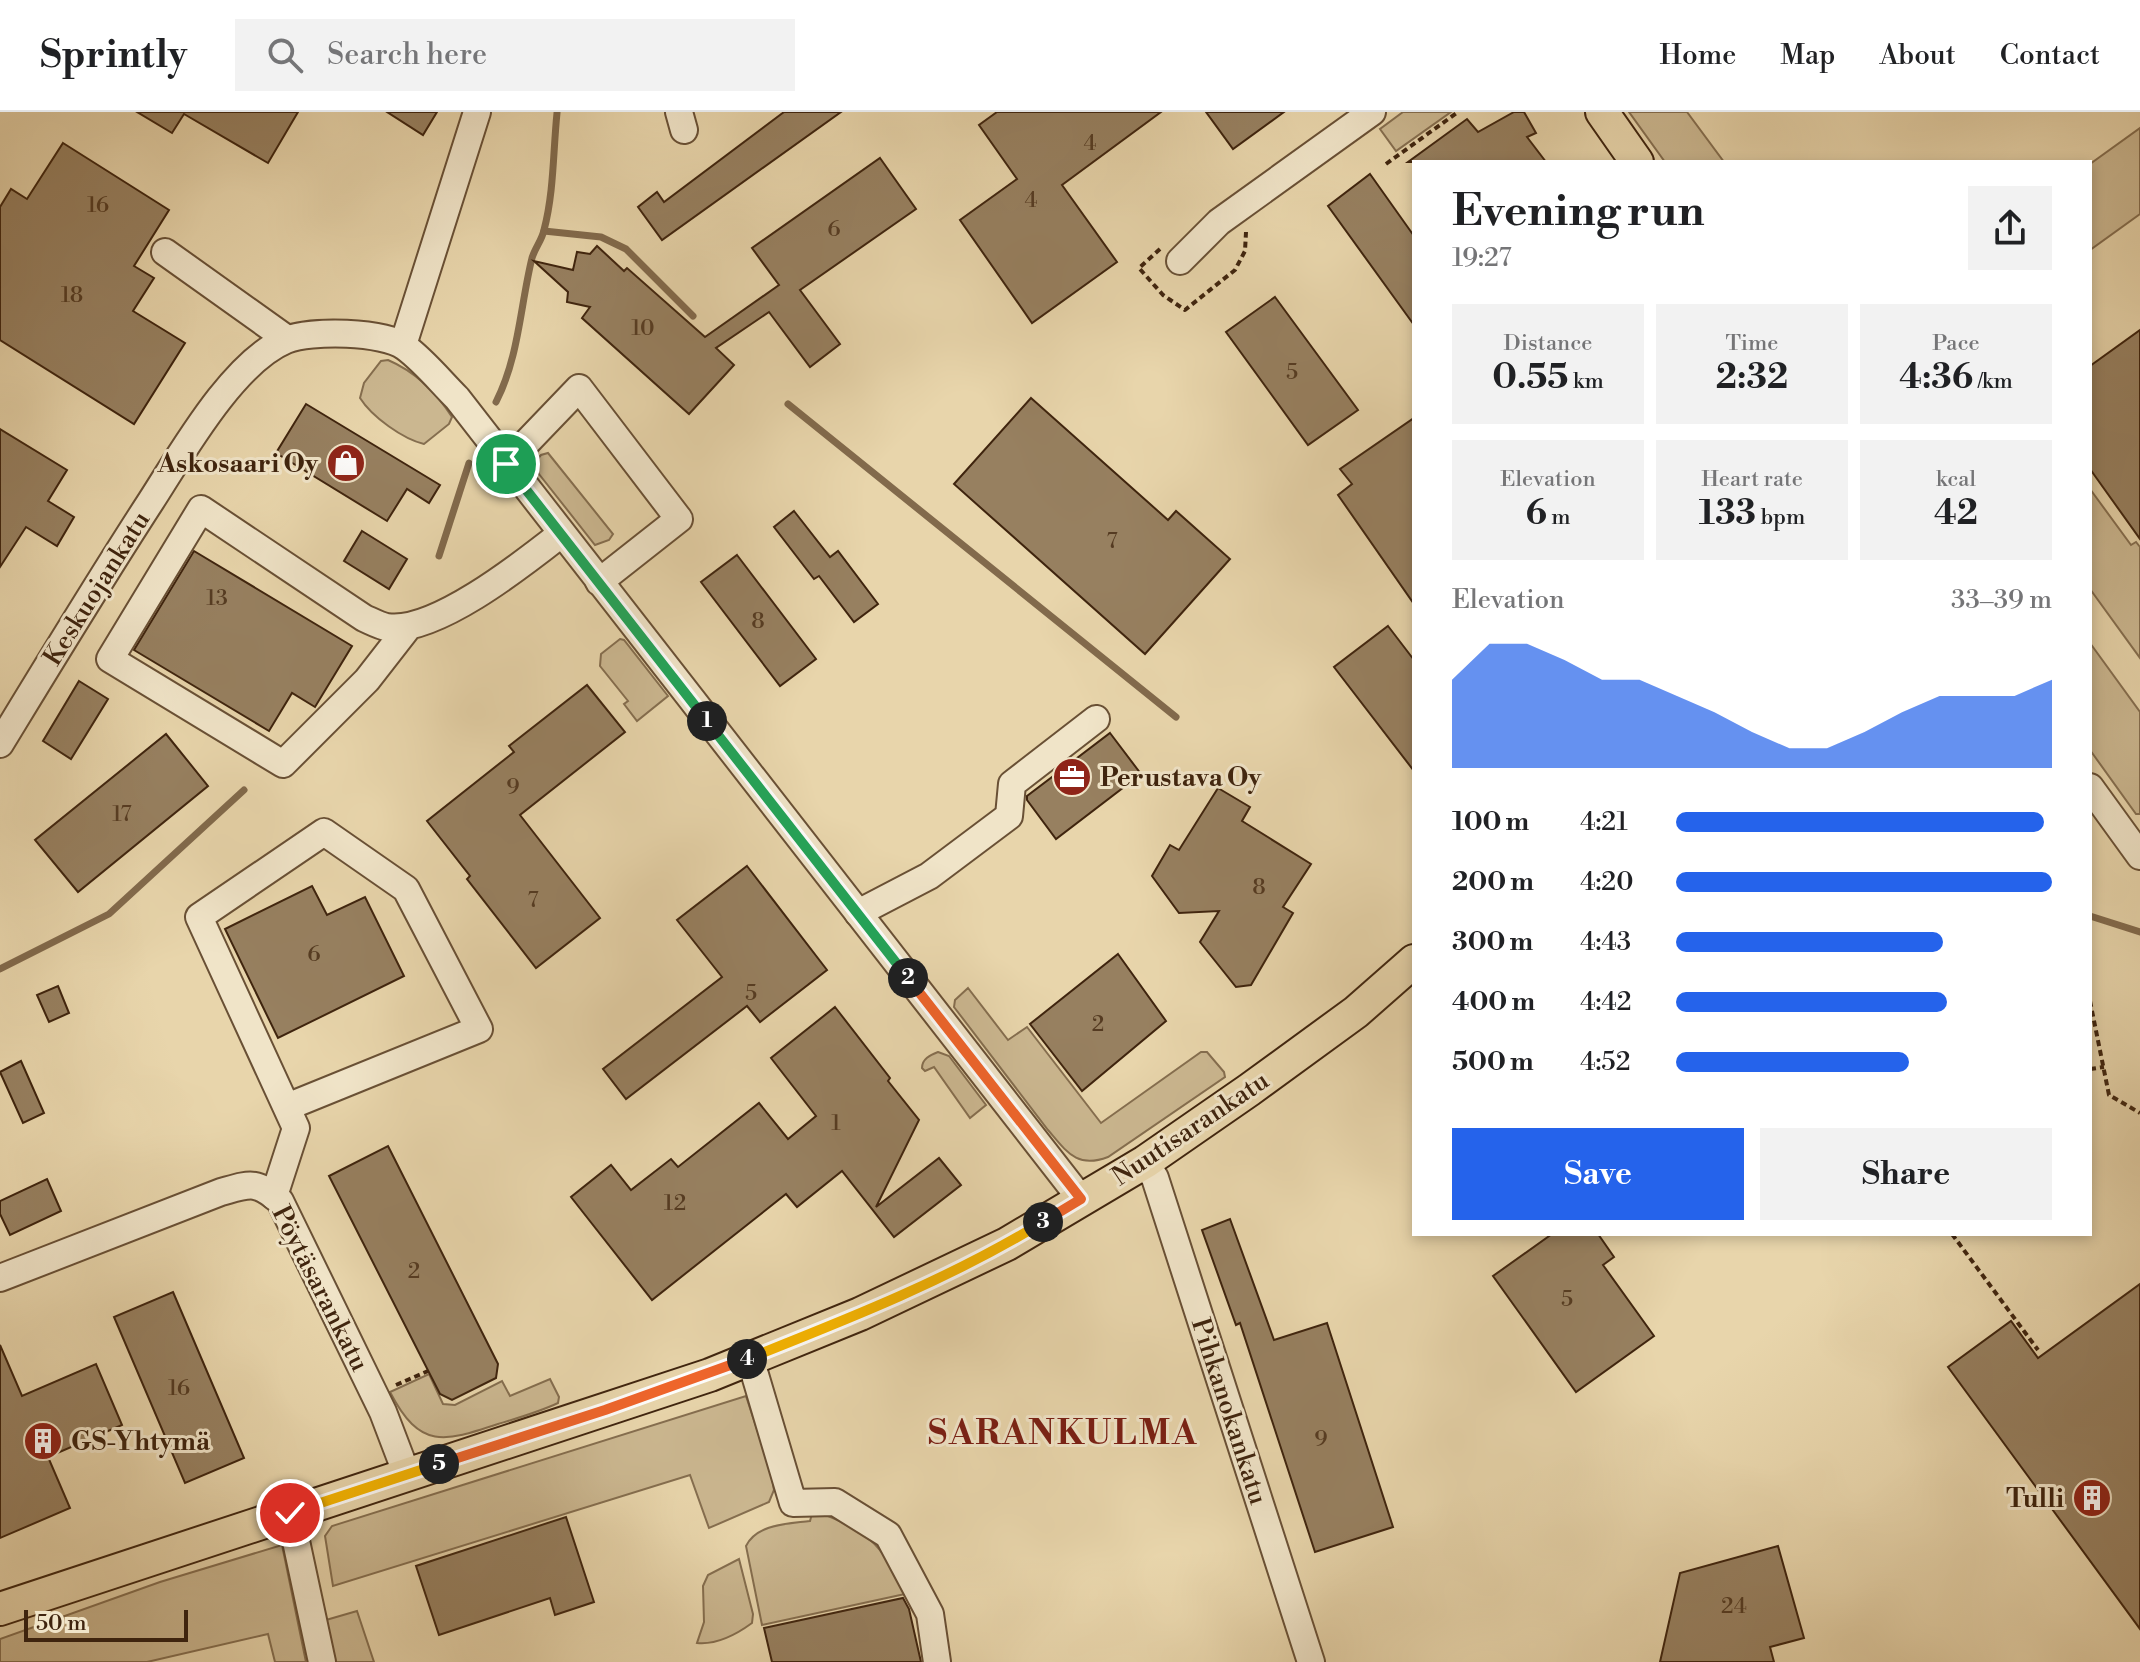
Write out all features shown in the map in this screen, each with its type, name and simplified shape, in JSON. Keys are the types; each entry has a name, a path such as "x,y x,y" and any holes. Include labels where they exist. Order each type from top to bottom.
{"main road":[{"path":"1602,112 1636,160"},
{"name":"Nuutisarankatu","path":"0,1609 695,1380 860,1314 1007,1244 1145,1162 1356,1012 1412,963"}],"street":[{"path":"403,345 477,112"},
{"path":"1180,261 1219,222 1372,112"},
{"path":"165,252 287,339"},
{"name":"Keskuojankatu","path":"0,744 106,570 200,425 252,361 287,339 334,333 367,334 403,345 457,398 1081,1199"},
{"path":"506,464 579,388 679,519 599,582"},
{"path":"409,626 367,680 283,764 110,659 201,509 364,618 387,627 409,626 437,616 476,595 561,534"},
{"path":"858,913 929,876 1009,816 1012,784 1096,719"},
{"path":"2092,790 2140,856"},
{"path":"274,1196 296,1128 199,917 324,832 406,889 479,1029 287,1107"},
{"name":"Pihkanokankatu","path":"1145,1162 1155,1178 1311,1662"},
{"name":"Pöytäsarankatu","path":"0,1278 221,1192 250,1184 260,1185 280,1201 383,1412 407,1475"},
{"path":"750,1358 793,1503 835,1502 888,1535 930,1614 937,1662"},
{"path":"290,1513 322,1662"}],"path":[{"path":"1386,164 1458,112"},
{"path":"1163,295 1185,310 1220,282 1241,261 1248,226"},
{"path":"2092,1010 2109,1095 2140,1113"},
{"path":"2092,1069 2104,1067"},
{"path":"1953,1236 2038,1350"},
{"path":"387,1390 428,1371"}],"shaded area":[{"path":"1403,112 1451,112 1396,151 1380,129"},
{"path":"1629,112 1687,112 1723,160 1664,160"},
{"path":"2140,128 2140,214 2092,249 2092,163"},
{"path":"388,360 408,370 424,384 452,417 449,424 424,444 389,426 360,398 364,383 381,361"},
{"path":"548,453 613,534 609,540 595,545 535,469 536,461"},
{"path":"2092,492 2131,545 2136,542 2140,547 2140,658 2092,592"},
{"path":"620,639 624,640 668,696 637,721 624,704 628,701 600,666 601,654"},
{"path":"2092,646 2140,712 2140,814 2136,814 2092,753"},
{"path":"968,988 1008,1040 1027,1027 1101,1123 1201,1052 1207,1052 1225,1077 1108,1157 1080,1160 1048,1130 954,1007 955,1000"},
{"path":"938,1052 949,1056 986,1105 970,1118 934,1067 925,1071 922,1068 929,1056"},
{"path":"429,1374 443,1404 455,1405 502,1381 510,1396 550,1379 559,1397 558,1403 463,1435 435,1436 412,1424 390,1392"},
{"path":"746,1396 771,1472 774,1490 769,1502 709,1528 690,1475 333,1586 325,1536 332,1526"},
{"path":"813,1510 846,1524 870,1540 889,1562 905,1594 762,1625 746,1546 765,1529 810,1521"},
{"path":"282,1545 306,1662 275,1662 268,1634 147,1662 0,1662 0,1639 160,1582"},
{"path":"739,1559 753,1614 752,1623 726,1638 697,1643 704,1622 703,1586 708,1575"},
{"path":"357,1611 374,1662 335,1662 326,1620"}],"building":[{"path":"137,112 298,112 268,163 184,114 172,133"},
{"path":"387,112 437,112 423,135"},
{"path":"784,112 841,112 662,240 638,207 657,192 664,202"},
{"path":"997,112 1161,112 1062,185 1117,262 1032,323 960,220 1017,179 979,125"},
{"path":"1206,112 1284,112 1233,149"},
{"path":"1514,112 1524,112 1536,133 1527,137 1544,160 1408,162 1467,119 1478,132"},
{"path":"63,143 169,210 134,266 154,278 133,311 185,343 134,424 0,340 0,207 11,189 27,199"},
{"path":"880,158 916,209 800,290 840,344 810,367 769,312 716,348 734,365 689,414 582,318 590,307 567,302 568,292 534,261 573,270 577,252 590,254 597,246 624,271 627,268 705,337 779,285 752,248"},
{"path":"1370,174 1412,233 1412,322 1328,206"},
{"path":"1275,297 1358,410 1308,445 1226,332"},
{"path":"2140,330 2140,539 2092,472 2092,365"},
{"path":"1031,398 1168,520 1176,511 1230,559 1145,654 954,484"},
{"name":"Askosaari Oy","path":"306,404 440,485 429,503 407,489 387,521 276,453"},
{"path":"1412,419 1412,601 1338,495 1352,484 1340,469"},
{"path":"0,429 67,470 48,501 74,517 57,546 26,527 0,567"},
{"path":"794,511 830,557 838,551 878,604 854,622 819,576 814,579 774,527"},
{"path":"362,531 407,559 389,589 344,561"},
{"path":"194,551 352,646 315,707 292,693 269,731 134,650"},
{"path":"737,555 816,659 780,686 701,582"},
{"path":"1388,626 1412,657 1412,768 1334,667"},
{"path":"79,681 108,699 71,759 43,741"},
{"path":"587,685 625,732 520,815 600,918 536,968 467,879 470,876 427,821 514,752 509,746"},
{"path":"1110,733 1141,774 1056,839 1027,796"},
{"path":"166,734 208,786 78,892 35,840"},
{"path":"1218,788 1250,807 1242,821 1311,864 1283,907 1293,913 1251,985 1236,987 1200,942 1219,911 1179,913 1152,876 1170,845 1179,850"},
{"path":"747,866 827,970 760,1022 747,1006 626,1099 603,1069 722,977 677,920"},
{"path":"312,886 327,915 365,897 404,976 278,1038 225,929"},
{"path":"1118,954 1166,1021 1082,1091 1030,1024"},
{"path":"58,986 69,1013 49,1022 37,995"},
{"path":"835,1007 919,1120 876,1207 939,1158 961,1185 894,1237 842,1171 797,1207 786,1194 652,1300 571,1197 611,1165 631,1190 671,1159 678,1167 759,1103 788,1139 816,1116 771,1058"},
{"path":"21,1061 44,1113 23,1123 0,1072"},
{"path":"388,1146 498,1364 496,1378 452,1400 440,1394 329,1176"},
{"path":"47,1179 61,1211 10,1235 0,1214 0,1201"},
{"path":"1230,1219 1274,1340 1327,1323 1393,1527 1315,1552 1240,1323 1236,1325 1202,1230"},
{"path":"1549,1236 1599,1236 1614,1257 1603,1265 1654,1336 1576,1392 1493,1276"},
{"name":"Tulli","path":"2140,1284 2140,1629 1948,1367 2011,1321 2038,1358"},
{"path":"173,1292 244,1458 185,1483 114,1317"},
{"name":"GS-Yhtymä","path":"0,1345 22,1396 96,1364 122,1425 48,1457 70,1508 0,1538"},
{"path":"566,1517 594,1602 555,1615 550,1598 439,1635 416,1566"},
{"path":"1778,1546 1804,1638 1770,1647 1774,1662 1660,1662 1680,1573"},
{"path":"903,1598 909,1609 921,1662 772,1662 764,1628"}],"waterway":[{"path":"496,402 510,367 532,258 547,216 557,113"},
{"path":"544,231 601,237 626,249 693,316"},
{"path":"788,404 1176,717"},
{"path":"439,556 469,463"},
{"path":"0,969 109,914 244,790"},
{"path":"2092,917 2140,932"}],"place":[{"name":"Askosaari Oy","path":"346,463"},
{"name":"Perustava Oy","path":"1072,777"},
{"name":"GS-Yhtymä","path":"43,1441"},
{"name":"Tulli","path":"2092,1498"}],"district":[{"name":"SARANKULMA","path":"1063,1432"}],"route":[{"path":"290,1513 710,1375 860,1314 1007,1244 1081,1199 506,464"}]}
